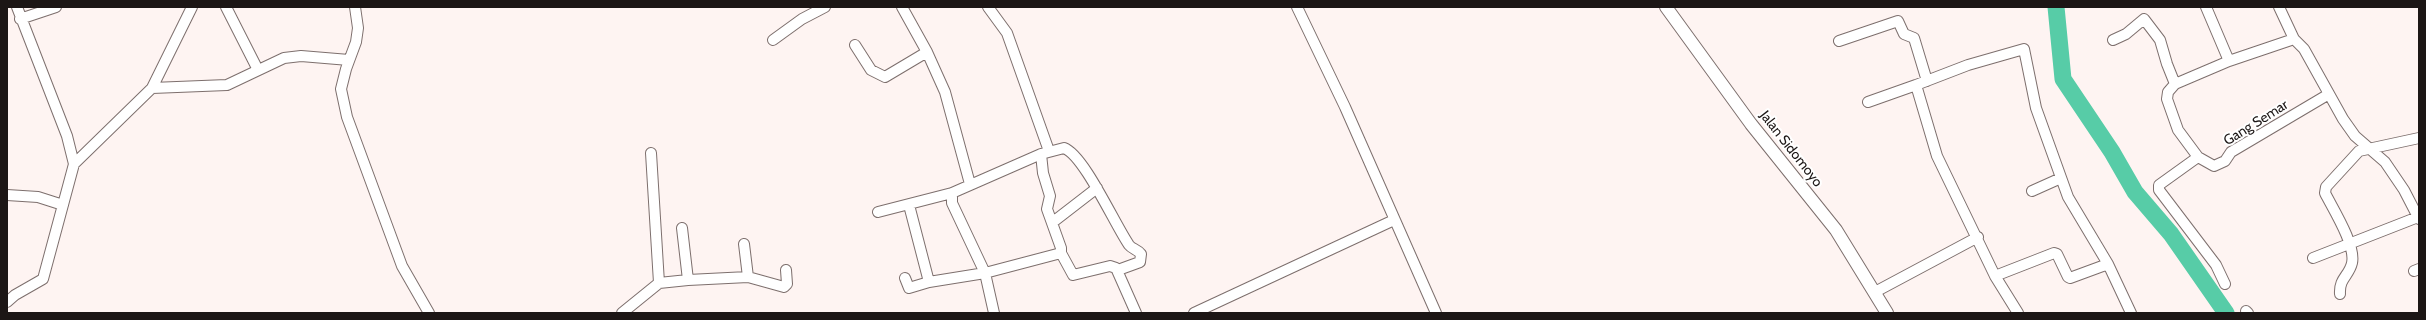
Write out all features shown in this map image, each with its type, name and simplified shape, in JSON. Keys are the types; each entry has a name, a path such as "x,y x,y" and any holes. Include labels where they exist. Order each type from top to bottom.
{"main road":[{"name":"Jalan Sidomoyo","path":"1666,7 1752,124 1836,230 1887,313"}],"street":[{"path":"7,302 15,295 43,279 74,164 67,136 16,7"},
{"path":"20,19 56,7"},
{"path":"74,164 152,88 192,7"},
{"path":"226,7 258,70"},
{"path":"355,7 358,28 356,42 341,88 347,117 402,266 428,313"},
{"path":"773,40 807,11 824,7"},
{"path":"902,7 927,52 945,92 970,184"},
{"path":"988,7 1007,32 1045,153 1042,174 1050,196 1047,209 1062,248 1061,253 1073,275 1110,266 1118,270 1136,313"},
{"path":"1298,7 1345,107 1436,313"},
{"path":"2206,7 2229,61"},
{"path":"2279,7 2294,39 2304,49 2355,136 2385,162 2404,190 2419,218 2349,243 2313,258"},
{"path":"2113,40 2126,34 2144,19 2160,40 2175,84"},
{"path":"1839,41 1898,21 1904,34 1914,38 1926,81"},
{"path":"2225,284 2216,265 2159,190 2159,185 2198,158 2178,130 2167,102 2168,92 2175,84 2229,61 2294,39"},
{"path":"855,45 871,70 885,76 927,52"},
{"path":"1868,102 2011,51 2024,49 2036,108 2068,197 2108,264 2131,313"},
{"path":"152,88 222,86 284,58 301,56 349,60"},
{"path":"1916,85 1937,156 1978,238 1995,276 2018,313"},
{"name":"Gang Semar","path":"2198,158 2214,166 2225,160 2231,152 2329,94"},
{"path":"2340,294 2342,279 2352,264 2349,243 2325,189 2359,151 2419,138"},
{"path":"878,212 952,193 1045,153 1064,148 1068,149 1098,188 1128,244 1132,248 1138,250 1141,256 1140,262 1118,270"},
{"path":"651,153 659,283"},
{"path":"2032,191 2061,178"},
{"path":"1053,222 1098,188"},
{"path":"952,193 952,202 985,273 994,313"},
{"path":"7,195 38,197 63,205"},
{"path":"909,204 929,282"},
{"path":"1194,313 1394,220"},
{"path":"682,228 688,280"},
{"path":"1875,292 1978,238"},
{"path":"744,244 748,277"},
{"path":"905,278 909,288 929,282 985,273 1061,253"},
{"path":"1995,276 2054,253 2070,278 2108,264"},
{"path":"622,313 659,283 748,277 784,287 787,284 786,270"}],"waterway":[{"path":"2056,7 2063,79 2112,152 2135,192 2171,234 2226,313"}]}
